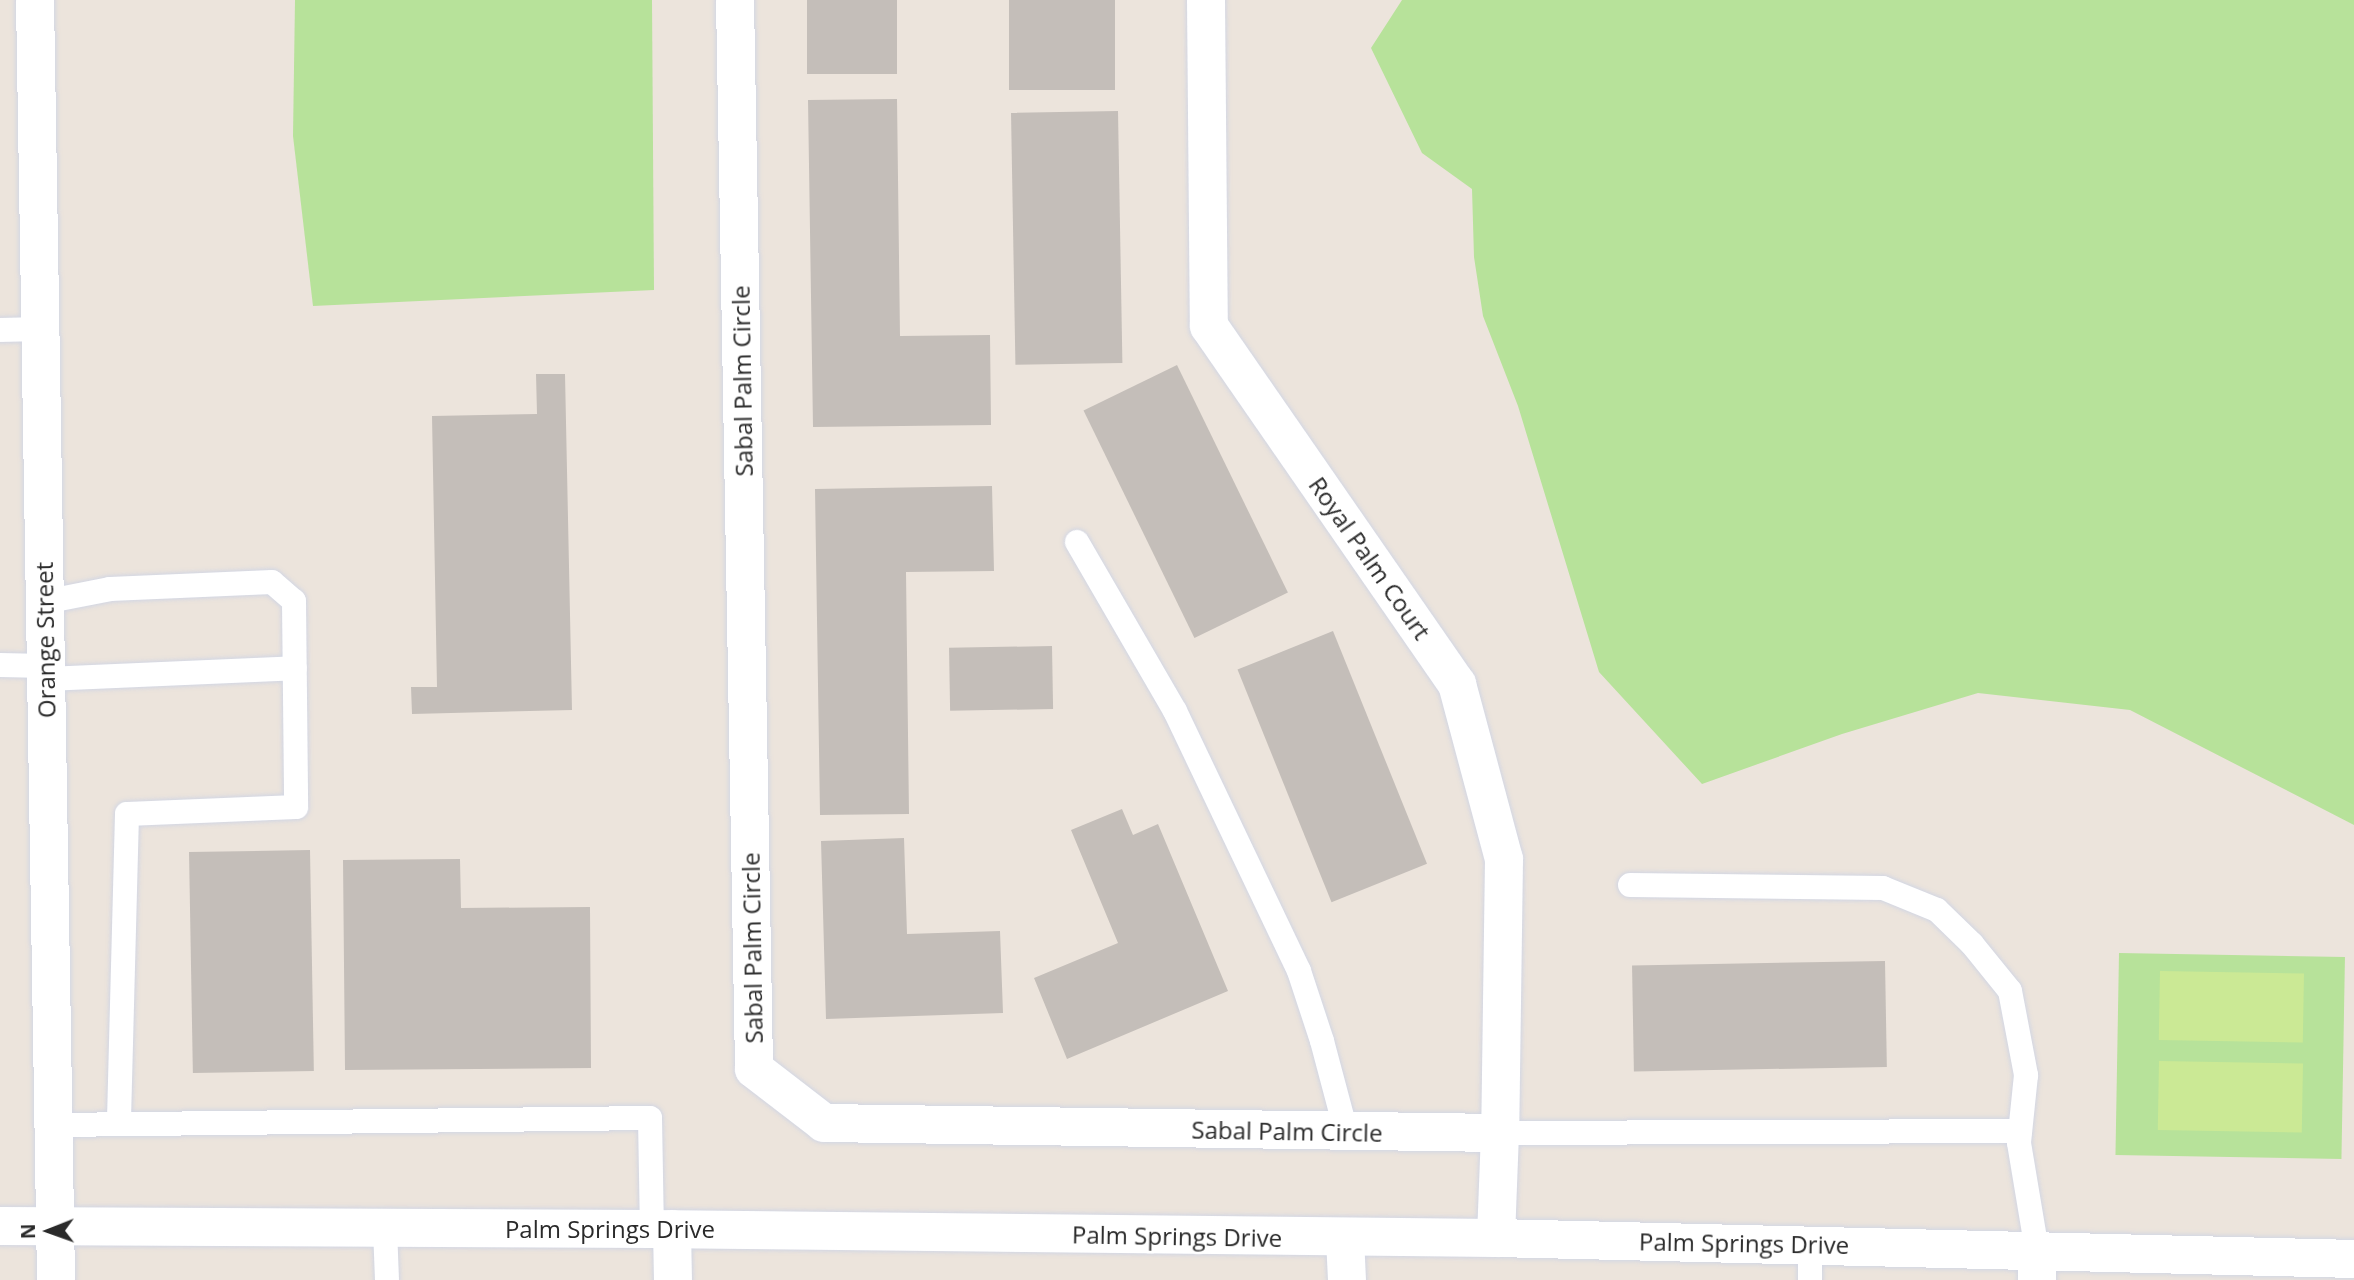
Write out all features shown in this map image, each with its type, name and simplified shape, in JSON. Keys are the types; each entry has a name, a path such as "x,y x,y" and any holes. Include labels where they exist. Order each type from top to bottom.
{"street":[{"name":"Orange Street","path":"35,0 56,1280"},
{"name":"Sabal Palm Circle","path":"735,0 754,1069 824,1123 1500,1133"},
{"name":"Royal Palm Court","path":"1206,0 1209,326 1457,684 1504,859 1500,1133"},
{"path":"1496,1238 1500,1133"},
{"name":"Palm Springs Drive","path":"0,1226 662,1229 1496,1238 1810,1262 2037,1266 2354,1259"},
{"path":"662,1229 673,1280"},
{"path":"1345,1238 1347,1280"}],"lane":[{"path":"0,330 40,329"},
{"path":"1077,542 1175,711 1299,971 1322,1041 1346,1131"},
{"path":"44,602 110,589 272,582 294,601 296,807 127,814 119,1124"},
{"path":"0,665 46,673 295,668"},
{"path":"1630,885 1882,888 1937,910 1972,944 2010,991 2026,1075 2019,1143 2037,1266"},
{"path":"54,1125 650,1118 662,1229"},
{"path":"1500,1133 2020,1131"},
{"path":"385,1228 387,1280"}],"green space":[{"path":"295,0 652,0 654,290 313,306 293,136"},
{"path":"1402,0 2354,0 2354,825 2130,710 1978,693 1842,734 1702,784 1599,672 1518,406 1483,316 1474,257 1472,189 1422,153 1371,48"},
{"path":"2119,953 2345,957 2341,1159 2115,1155"},
{"path":"2160,971 2304,974 2303,1043 2159,1040"},
{"path":"2159,1061 2303,1064 2302,1133 2158,1130"}],"building":[{"path":"807,0 897,0 897,74 807,74"},
{"path":"1009,0 1115,0 1115,90 1009,90"},
{"path":"897,99 900,336 990,335 991,425 813,427 808,100"},
{"path":"1118,111 1122,363 1015,365 1011,113"},
{"path":"1177,365 1288,592 1194,638 1084,411"},
{"path":"536,374 565,374 572,710 412,714 411,687 437,687 432,416 537,414"},
{"path":"992,486 994,571 906,572 909,814 820,815 815,489"},
{"path":"1333,631 1427,864 1332,902 1238,670"},
{"path":"1052,646 1053,709 950,711 949,648"},
{"path":"1122,809 1133,835 1158,824 1228,991 1067,1059 1034,978 1118,943 1071,830"},
{"path":"904,838 907,934 1000,931 1003,1013 826,1019 821,841"},
{"path":"310,850 314,1071 193,1073 189,852"},
{"path":"460,859 461,908 590,907 591,1068 345,1070 343,860"},
{"path":"1885,961 1887,1067 1634,1071 1632,965"}]}
